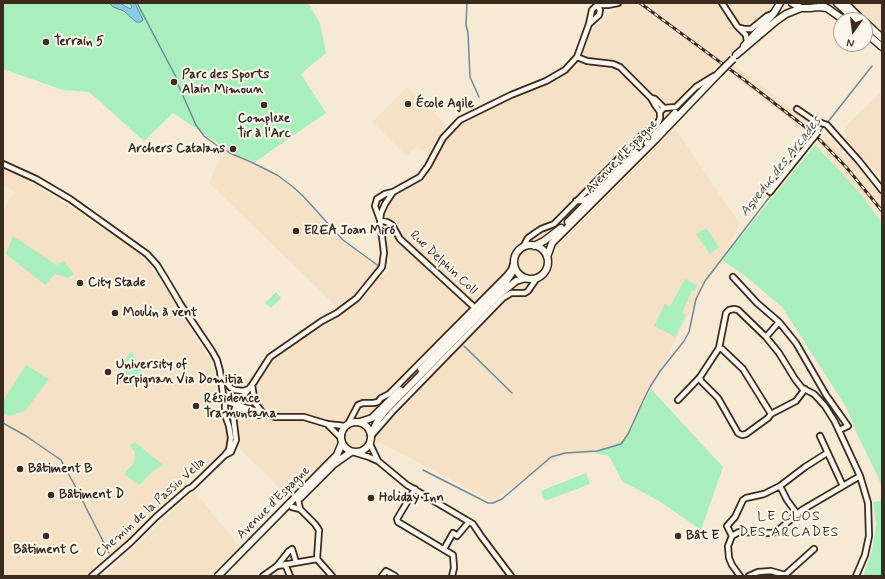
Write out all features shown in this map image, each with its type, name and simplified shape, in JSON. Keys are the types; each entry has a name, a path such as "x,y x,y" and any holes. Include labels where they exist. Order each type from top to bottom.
{"main road":[{"name":"Avenue d'Espagne","path":"547,257 552,243 656,139 734,57 774,13 780,3"},
{"path":"792,3 801,8"},
{"path":"818,6 824,3"},
{"path":"832,3 843,12"},
{"path":"836,3 847,12"},
{"path":"845,3 854,12"},
{"name":"Avenue d'Espagne","path":"734,57 786,14 801,8 818,6"},
{"path":"818,6 834,12"},
{"path":"873,30 882,38"},
{"path":"873,35 882,43"},
{"path":"873,39 882,47"},
{"path":"873,44 882,52"},
{"name":"Avenue d'Espagne","path":"532,246 553,236 700,88 717,74"},
{"path":"532,246 542,250 547,257 548,264 544,273 537,278 526,278 516,281 510,286 385,411 378,420 371,435 370,444 364,450 354,452 346,448 341,440 341,433 347,425 372,418 377,414 506,282 515,265 516,255 524,247 532,246"},
{"path":"515,265 518,274 526,278"},
{"path":"359,422 367,426 371,435"},
{"name":"Avenue d'Espagne","path":"218,576 337,455 341,440"},
{"name":"Avenue d'Espagne","path":"223,576 334,464 354,452"}],"street":[{"path":"236,405 270,357 322,321 344,309 357,298 375,277 383,264 384,253 380,220 375,206 377,199 420,177 428,166 443,138 460,120 511,94 556,76 565,70 577,57 589,24 592,10 597,5 618,3"},
{"path":"722,3 737,26 746,35 747,42"},
{"path":"589,24 599,15 600,10 597,5"},
{"path":"737,26 744,29 751,29 767,16 774,13"},
{"path":"577,57 586,61 613,64 620,67 651,98 664,108"},
{"name":"Avenue d'Espagne","path":"535,232 554,224 643,134 657,125 660,118 660,112 664,108 676,107 696,87 717,74"},
{"path":"651,98 652,102 660,112"},
{"path":"797,109 813,120 827,125 882,190"},
{"path":"770,192 818,132 823,123"},
{"name":"Chemin de la Passio Vella","path":"3,164 29,175 70,199 150,257 212,351 217,360 221,377 225,401 225,415 231,438 230,448 225,455 192,487 156,517 96,575"},
{"path":"576,201 587,198 603,186"},
{"path":"380,220 385,204 393,192"},
{"name":"Rue Delphin Coll","path":"380,220 392,225 400,239 474,308"},
{"path":"532,246 532,240 535,232"},
{"path":"524,247 528,238 535,232"},
{"path":"225,401 236,405 244,411 259,415 262,413 275,417 304,417 327,424 347,425 358,405 363,403 378,402 381,398 390,394 515,265"},
{"path":"733,277 757,303 779,322 796,343 826,395 848,426 838,430"},
{"path":"371,435 397,406 503,298 511,293 525,293 537,278"},
{"path":"678,400 700,377 719,348 726,313 729,310 734,309 741,313 766,337 779,353 802,388 814,394 825,406 860,476 868,502 869,536 865,555 856,576"},
{"path":"766,337 779,322"},
{"path":"719,348 744,369 771,414"},
{"path":"221,377 235,390 243,391 250,387"},
{"path":"700,377 700,381 718,398 735,429 740,435 746,434 768,418 771,414 796,401 806,389"},
{"path":"250,387 255,403 262,413"},
{"name":"Chemin de la Passio Vella","path":"225,455 231,452 236,440 233,415 236,405"},
{"path":"354,414 359,422"},
{"path":"327,424 341,440"},
{"path":"820,436 842,486"},
{"path":"370,444 378,461"},
{"path":"354,452 378,461 407,485 473,524 480,536"},
{"path":"732,536 728,526 743,500 764,494 780,486 827,453"},
{"path":"740,576 729,558 728,546 732,536 739,532 776,532 798,515 802,510 860,476"},
{"path":"780,486 787,500 798,515"},
{"path":"415,489 397,519 398,522 453,555 454,568 452,576"},
{"path":"298,500 300,509"},
{"path":"292,506 300,509 315,524 318,530 317,559 332,576"},
{"path":"462,517 480,536 511,576"},
{"path":"444,549 453,533 457,536 468,523"},
{"path":"263,576 277,566 292,549 296,562"},
{"path":"749,576 758,572 771,571 785,575 814,549"},
{"path":"277,566 317,559"},
{"path":"285,564 290,576"},
{"path":"382,576 386,571 395,576"}],"shaded area":[{"path":"623,3 774,3 674,127 740,224 717,267 703,287 624,440 595,453 562,456 491,501 379,442 336,449 292,500 240,450 230,391 339,309 209,183 224,150 276,176 291,187 348,246 379,267 356,296 391,269 379,197 416,174 449,126 547,83 577,67 593,28"},
{"path":"852,3 882,3 882,31 873,23 873,12 862,12"},
{"path":"733,64 790,107 816,130 811,136 726,71"},
{"name":"École Agile","path":"407,87 446,124 430,153 416,147 406,156 372,122"},
{"path":"882,91 882,179 846,139 845,127"},
{"path":"824,134 858,167 882,197 882,223 864,198 815,145"},
{"name":"University of Perpignan Via Domitia","path":"3,170 21,176 136,250 158,276 211,362 216,382 217,408 228,432 226,450 183,486 90,576 3,576 3,210 15,191 3,186"},
{"path":"194,491 240,547 213,576 104,576"}],"green space":[{"name":"Parc des Sports Alain Mimoun","path":"3,3 308,3 320,23 326,53 301,74 326,113 255,162 234,154 173,113 144,141 89,92 63,90 3,69"},
{"path":"815,145 864,198 882,223 882,489 879,479 846,407 782,307 744,275 722,260"},
{"path":"706,228 719,247 710,254 696,234"},
{"path":"13,236 56,265 64,261 74,274 68,278 55,274 45,285 6,254"},
{"path":"685,279 697,285 694,291 692,291 682,313 686,315 675,337 654,326 665,304 670,307"},
{"path":"276,292 281,298 271,308 265,303"},
{"path":"131,351 147,383 132,385 121,366"},
{"path":"26,365 49,379 25,411 8,416 3,413 3,401"},
{"path":"651,389 723,467 701,530 659,501 622,481 609,456 595,453 624,440"},
{"path":"135,442 163,465 152,472 139,485 124,474 134,463 135,453 130,445"},
{"path":"586,473 590,484 545,501 541,491"},
{"path":"882,501 882,576 863,576 872,551 876,525 873,502"}],"water":[{"path":"109,3 120,3 130,9 132,7 130,3 135,3 143,20 141,22 136,22 124,11 113,7"}],"waterway":[{"path":"137,3 176,77"},
{"path":"467,3 466,25 468,33 470,77 479,97"},
{"name":"Aqueduc des Arcades","path":"827,123 872,66"},
{"path":"176,80 196,125 204,136 219,147"},
{"name":"Aqueduc des Arcades","path":"819,133 824,126"},
{"path":"225,150 277,175 292,186 343,240 380,267"},
{"path":"423,470 488,503 493,503 502,499 551,457 565,453 597,451 621,444 628,434 650,387 689,332 696,299 705,281 801,156"},
{"path":"464,346 512,393"},
{"path":"3,423 26,436 61,460 109,553"}],"railway":[{"path":"640,3 804,126 847,168 882,211"}],"place":[{"name":"Terrain 5","path":"46,42"},
{"name":"Parc des Sports Alain Mimoun","path":"174,82"},
{"name":"École Agile","path":"408,104"},
{"name":"Complexe Tir à l'Arc","path":"264,105"},
{"name":"Archers Catalans","path":"233,149"},
{"name":"EREA Joan Miró","path":"296,231"},
{"name":"City Stade","path":"80,283"},
{"name":"Moulin à vent","path":"115,313"},
{"name":"University of Perpignan Via Domitia","path":"108,372"},
{"name":"Résidence Tramuntana","path":"196,406"},
{"name":"Bâtiment B","path":"20,469"},
{"name":"Bâtiment D","path":"51,495"},
{"name":"Holiday Inn","path":"371,498"},
{"name":"Bâtiment C","path":"46,536"},
{"name":"Bât E","path":"678,536"}],"district":[{"name":"LE CLOS DES ARCADES","path":"789,526"}]}
